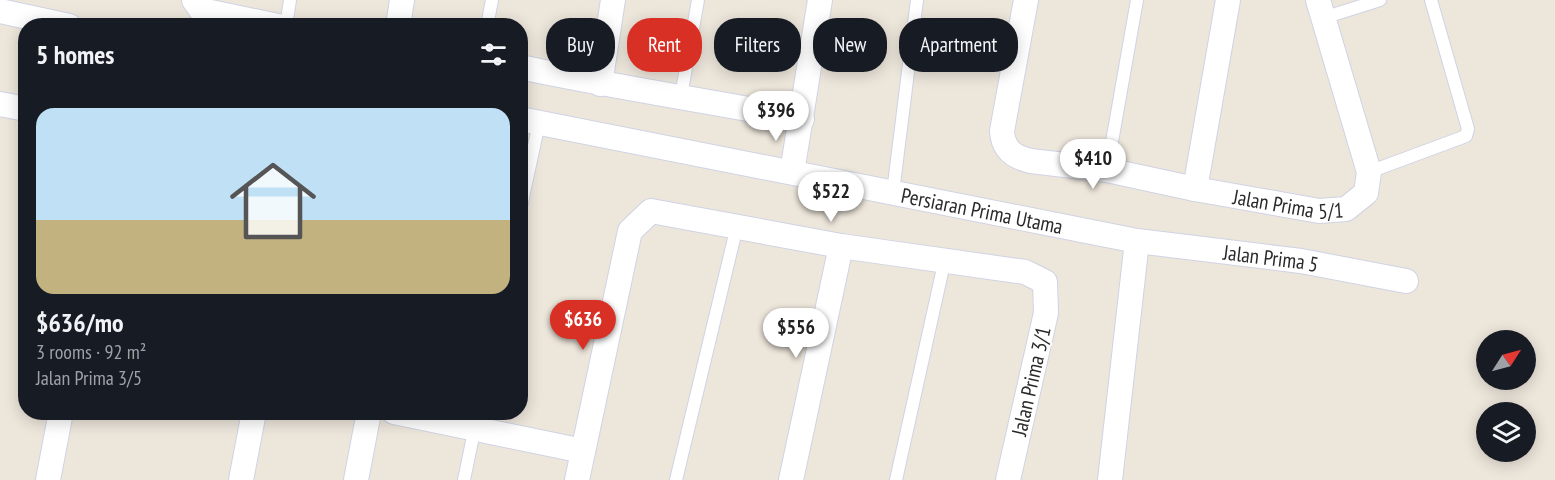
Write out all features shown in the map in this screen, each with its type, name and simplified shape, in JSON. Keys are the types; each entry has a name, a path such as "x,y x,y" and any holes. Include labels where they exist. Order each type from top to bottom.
{"street":[{"path":"399,18 402,0"},
{"path":"600,84 613,0"},
{"path":"792,172 820,0"},
{"name":"Jalan Prima 5/1","path":"1026,0 1002,131 1003,141 1009,150 1021,159 1107,170 1195,189 1318,211 1346,209 1366,193 1369,172"},
{"path":"1195,189 1228,0"},
{"path":"194,1 201,10 240,18"},
{"path":"1321,9 1369,172"},
{"path":"0,11 32,18"},
{"path":"528,69 600,84 802,118"},
{"path":"0,104 18,107"},
{"name":"Persiaran Prima Utama","path":"530,121 1137,241"},
{"path":"577,480 630,231 651,211 842,246 945,259"},
{"path":"1110,480 1137,241"},
{"name":"Jalan Prima 5","path":"1137,241 1300,261 1406,281"},
{"path":"791,480 842,246"},
{"name":"Jalan Prima 3/1","path":"945,259 1025,272 1045,282 1046,313 1008,480"},
{"path":"48,480 60,420"},
{"path":"241,480 252,420"},
{"path":"356,480 367,420"},
{"path":"477,421 583,451"}],"lane":[{"path":"287,18 290,0"},
{"path":"489,18 492,0"},
{"path":"681,96 698,0"},
{"path":"893,192 917,0"},
{"path":"1107,170 1137,0"},
{"path":"1321,9 1380,0"},
{"path":"1369,172 1466,136 1468,129 1431,0"},
{"path":"528,139 530,121"},
{"path":"676,480 736,226"},
{"path":"896,480 945,259"},
{"path":"464,480 477,421"}]}
